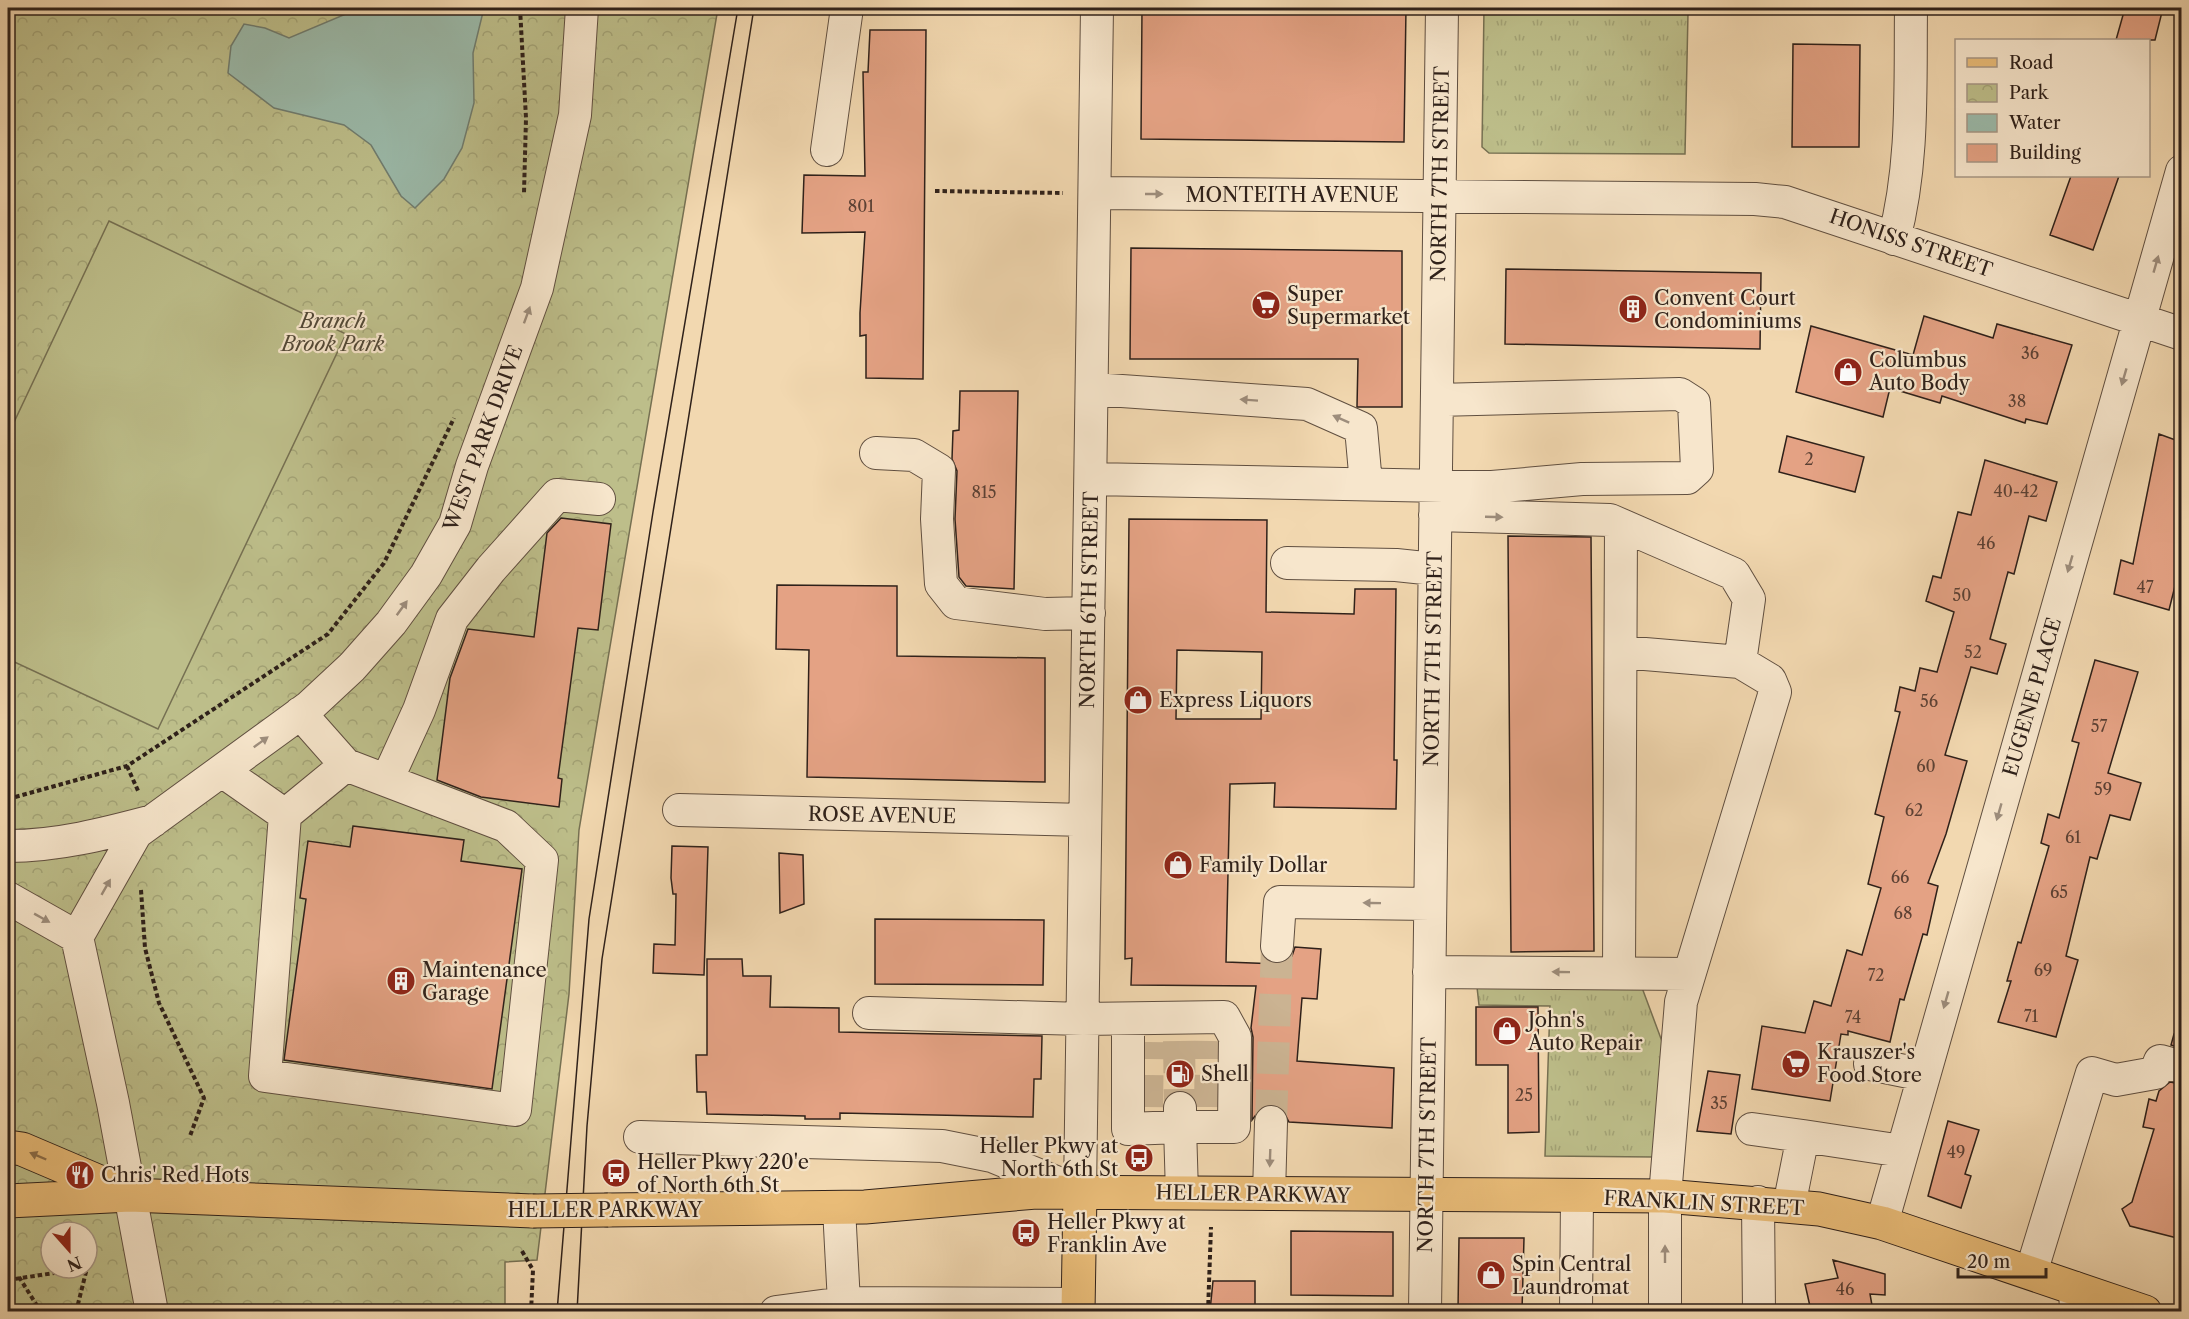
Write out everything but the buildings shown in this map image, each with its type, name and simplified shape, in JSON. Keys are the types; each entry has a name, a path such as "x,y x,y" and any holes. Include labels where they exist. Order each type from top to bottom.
{"main road":[{"name":"HELLER PARKWAY","path":"8,1147 22,1149 130,1195"},
{"name":"HELLER PARKWAY","path":"8,1201 130,1195 533,1211 839,1208 997,1195 1080,1192 1426,1196"},
{"path":"1078,1308 1080,1192"},
{"name":"FRANKLIN STREET","path":"1426,1196 1665,1196 1774,1204 1882,1223 2031,1273 2075,1300 2145,1311"}],"street":[{"name":"WEST PARK DRIVE","path":"77,937 136,833 300,713 352,667 391,623 426,575 455,524 472,465 537,288 575,116 582,8"},
{"path":"827,150 847,8"},
{"name":"NORTH 6TH STREET","path":"1080,1192 1097,8"},
{"name":"NORTH 7TH STREET","path":"1425,1311 1442,8"},
{"path":"1894,239 1907,184 1909,158 1911,8"},
{"name":"EUGENE PLACE","path":"1882,1223 2181,171"},
{"name":"MONTEITH AVENUE","path":"1096,193 1632,198"},
{"name":"HONISS STREET","path":"1632,198 1785,202 2181,334"},
{"path":"1093,390 1307,404 1361,428 1366,484"},
{"path":"1435,500 1492,487 1582,479 1687,478 1697,469 1694,403 1680,394 1437,400"},
{"path":"876,453 914,455 939,470 937,519 940,584 956,603 1045,614 1089,613"},
{"path":"1091,479 1366,484 1435,500 1610,520 1734,574 1749,599 1740,662"},
{"path":"387,780 419,710 452,619 491,569 557,495 599,499"},
{"path":"1619,973 1622,526"},
{"path":"1287,562 1396,565 1434,569"},
{"path":"1621,652 1740,662 1770,680 1775,692 1681,1002 1665,1196 1665,1311"},
{"path":"300,713 346,765 506,826 542,860 515,1110 265,1076 285,814 346,765"},
{"path":"222,771 285,814"},
{"name":"ROSE AVENUE","path":"679,810 1085,820"},
{"path":"8,846 52,844 153,821"},
{"path":"8,898 77,937 113,1103 152,1311"},
{"path":"1277,946 1280,902 1430,904"},
{"path":"1429,972 1689,974"},
{"path":"869,1013 1083,1019 1180,1030 1211,1029 1224,1017 1235,1038 1234,1127 1195,1117 1147,1118 1128,1129 1141,1026"},
{"path":"2031,1273 2092,1073 2116,1080 2155,1073 2160,1061 2181,1067"},
{"path":"1870,1065 1924,1076"},
{"path":"1182,1193 1195,1117"},
{"path":"1269,1194 1271,1122"},
{"path":"1752,1129 1902,1151"},
{"path":"1760,1311 1774,1204 1803,1136"},
{"name":"HELLER PARKWAY","path":"640,1137 942,1146 992,1156 1080,1192"},
{"path":"1576,1311 1577,1196"},
{"path":"839,1208 844,1303"},
{"path":"776,1311 844,1303 1005,1309 1078,1308"}],"path":[{"path":"520,8 526,118 524,197"},
{"path":"935,191 1063,193"},
{"path":"8,799 127,766 328,634 384,563 456,414"},
{"path":"145,880 140,891 145,948 159,1003 204,1098 190,1136"},
{"path":"1208,1311 1211,1227"},
{"path":"522,1251 533,1270 531,1311"},
{"path":"8,1280 39,1274"},
{"path":"19,1277 41,1311"},
{"path":"76,1311 84,1280"}],"green space":[{"name":"Branch Brook Park","path":"8,8 718,8 579,830 569,994 537,1260 505,1262 505,1311 8,1311"},
{"path":"1484,8 1674,8 1674,12 1688,13 1685,154 1489,153 1482,147"},
{"path":"109,221 346,334 158,729 8,659 8,435"},
{"path":"1641,985 1663,1044 1654,1157 1545,1156 1550,1006 1479,1005 1477,987"}],"water":[{"path":"360,8 484,8 473,53 474,103 462,148 444,179 415,208 401,196 371,145 344,125 274,108 228,73 231,46 244,24 265,28 289,38"}],"tunnel":[{"path":"1271,1122 1277,946"},
{"path":"1179,1041 1180,1108"},
{"path":"1210,1107 1211,1041"},
{"path":"1147,1107 1148,1042"}],"tram line":[{"path":"557,1312 589,919 653,512 738,8"},
{"path":"577,1312 587,1126 602,959 754,8"}],"place":[{"name":"Super Supermarket","path":"1266,305"},
{"name":"Convent Court Condominiums","path":"1633,309"},
{"name":"Columbus Auto Body","path":"1848,372"},
{"name":"Express Liquors","path":"1138,700"},
{"name":"Family Dollar","path":"1178,865"},
{"name":"Maintenance Garage","path":"401,981"},
{"name":"John's Auto Repair","path":"1507,1031"},
{"name":"Krauszer's Food Store","path":"1796,1064"},
{"name":"Shell","path":"1180,1074"},
{"name":"Heller Pkwy at North 6th St","path":"1139,1158"},
{"name":"Heller Pkwy 220'e of North 6th St","path":"616,1173"},
{"name":"Chris' Red Hots","path":"80,1175"},
{"name":"Heller Pkwy at Franklin Ave","path":"1026,1233"},
{"name":"Spin Central Laundromat","path":"1491,1275"}]}
